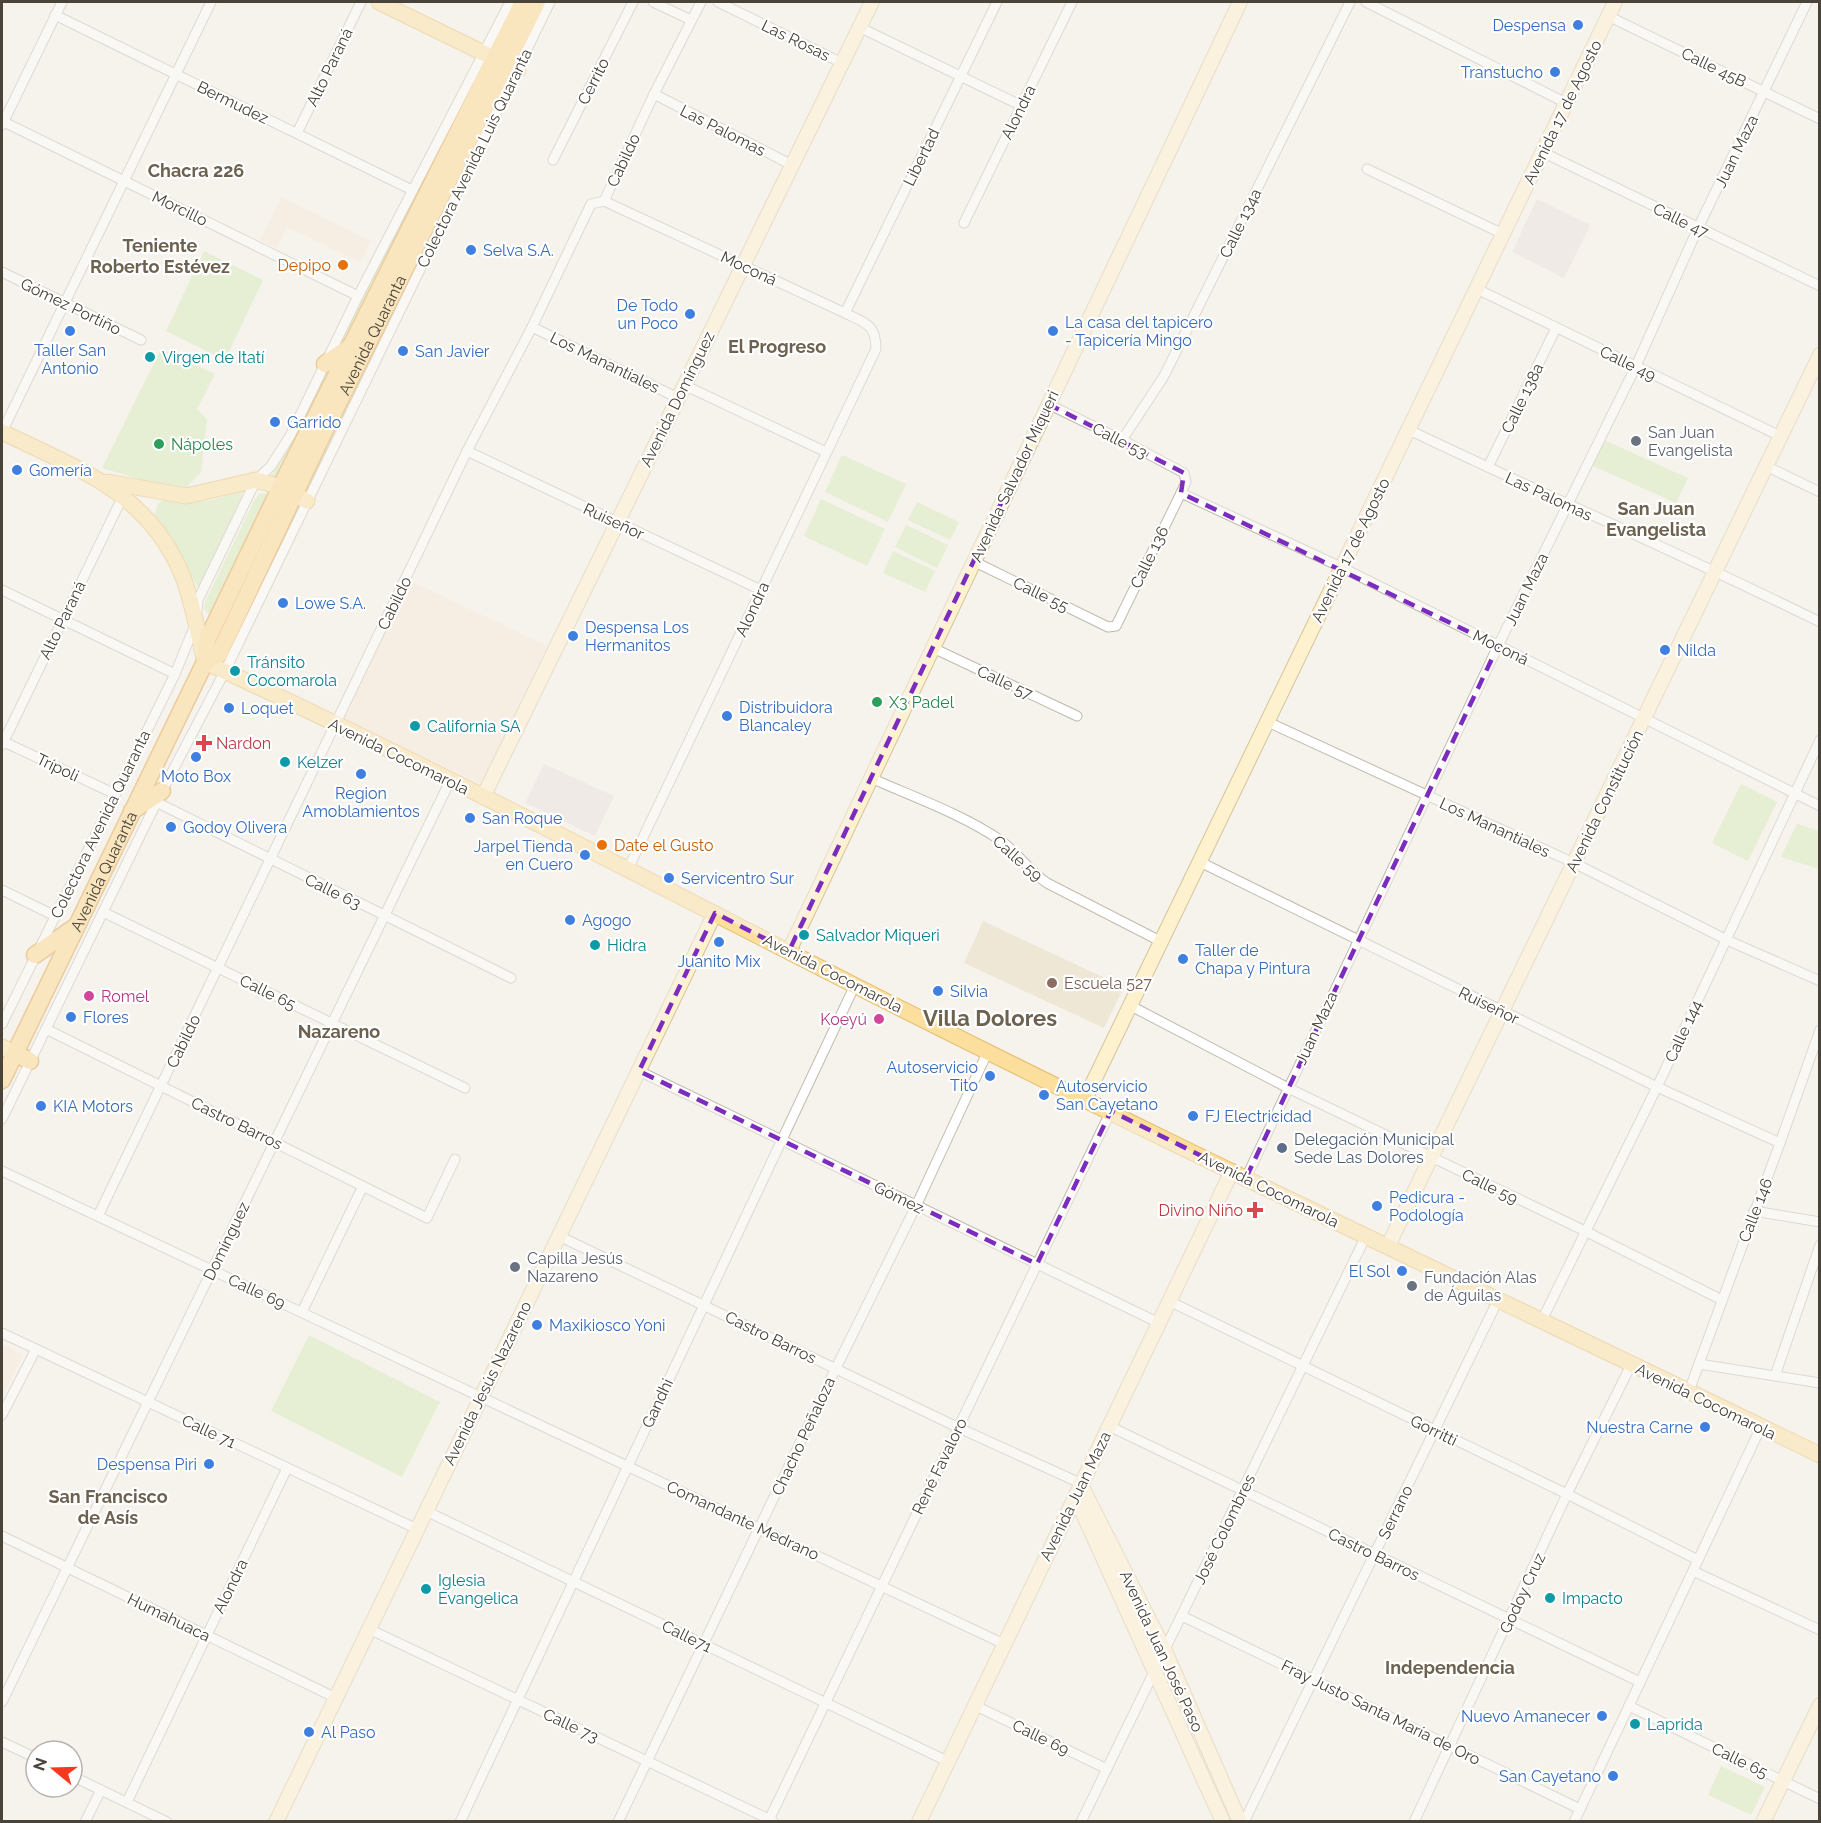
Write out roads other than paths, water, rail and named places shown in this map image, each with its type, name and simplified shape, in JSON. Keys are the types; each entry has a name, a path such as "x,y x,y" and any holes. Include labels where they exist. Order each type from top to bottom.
{"highway":[{"name":"Avenida Quaranta","path":"2,1080 205,662 207,640 294,494 500,62 523,2"},
{"name":"Avenida Quaranta","path":"294,494 351,346 500,62 537,2"},
{"path":"325,364 351,346"},
{"path":"131,812 159,796"},
{"path":"35,955 76,926"}],"main road":[{"path":"379,2 500,62"},
{"name":"Avenida Domínguez","path":"483,797 872,2"},
{"name":"Avenida Salvador Miqueri","path":"789,951 1240,2"},
{"name":"Avenida 17 de Agosto","path":"1085,1099 1615,2"},
{"name":"Avenida Constitución","path":"1389,1246 1820,355"},
{"path":"2,432 103,482 123,496 151,522 171,551 183,579 205,662"},
{"path":"103,482 186,496 256,480 294,494"},
{"name":"Avenida Cocomarola","path":"205,662 628,869 1111,1112 1820,1455"},
{"name":"Avenida Jesús Nazareno","path":"276,1821 715,913"},
{"name":"Avenida Juan Maza","path":"919,1821 1169,1301 1239,1174"},
{"name":"Avenida Juan José Paso","path":"1078,1490 1165,1651 1240,1821"},
{"name":"Avenida Juan José Paso","path":"1078,1490 1155,1672 1223,1821"},
{"path":"1763,1821 1820,1705"}],"street":[{"path":"2,122 62,2"},
{"path":"2,432 211,2"},
{"name":"Alto Paraná","path":"297,133 361,2"},
{"name":"Colectora Avenida Luis Quaranta","path":"500,62 510,2"},
{"name":"Colectora Avenida Luis Quaranta","path":"196,623 198,600 256,480 271,466 290,436 412,190 500,62 550,2"},
{"name":"Cerrito","path":"553,160 633,2"},
{"path":"653,2 691,20"},
{"name":"Cabildo","path":"98,1216 467,451 532,327 591,204 604,201 700,2"},
{"name":"Las Rosas","path":"718,2 842,63"},
{"name":"Libertad","path":"846,313 997,2"},
{"name":"Alondra","path":"964,222 1072,2"},
{"name":"Calle 134a","path":"1122,440 1164,376 1350,2"},
{"path":"1366,2 1566,103"},
{"name":"Juan Maza","path":"1239,1174 1288,1088 1426,794 1636,366 1698,228 1807,2"},
{"name":"Bermudez","path":"55,15 412,190"},
{"name":"Calle 45B","path":"1608,16 1820,118"},
{"path":"859,27 1022,106"},
{"name":"Las Palomas","path":"654,94 792,165"},
{"name":"Morcillo","path":"2,122 358,296"},
{"name":"Calle 47","path":"1542,152 1820,286"},
{"path":"1367,169 1503,234"},
{"name":"Moconá","path":"604,201 870,325 876,335 876,349"},
{"name":"Gómez Portiño","path":"2,272 141,340"},
{"name":"Calle 49","path":"1477,289 1780,436"},
{"name":"Los Manantiales","path":"532,327 826,452"},
{"name":"Calle 138a","path":"1488,467 1556,328"},
{"name":"Alondra","path":"628,869 876,349"},
{"name":"Calle 53","path":"1048,404 1184,473 1186,482"},
{"name":"Las Palomas","path":"1409,430 1820,622"},
{"name":"Ruiseñor","path":"467,451 761,590"},
{"path":"1766,466 1820,492"},
{"name":"Calle 136","path":"1108,627 1116,626 1186,482"},
{"name":"Moconá","path":"1181,493 1341,567 1820,806"},
{"path":"2,1119 16,1054 46,1029 159,796 225,671 294,494"},
{"name":"Alto Paraná","path":"2,742 123,496"},
{"name":"Calle 55","path":"973,561 1108,627"},
{"path":"2,590 175,674"},
{"name":"Colectora Avenida Quaranta","path":"2,1023 175,674 196,623"},
{"name":"Calle 57","path":"933,648 1077,716"},
{"name":"Los Manantiales","path":"1268,722 1574,863 1726,940 1820,981"},
{"name":"Calle 144","path":"1542,1320 1656,1087 1820,740"},
{"name":"Trípoli","path":"2,742 115,794"},
{"name":"Calle 59","path":"871,778 983,830 1001,841 1047,883 1162,942"},
{"name":"Domínguez","path":"2,1701 450,781"},
{"name":"Calle 63","path":"159,796 270,860 511,978"},
{"name":"Ruiseñor","path":"1200,862 1501,1012 1656,1087 1780,1143"},
{"path":"2,890 55,916"},
{"name":"Calle 65","path":"103,912 465,1088"},
{"name":"Gandhi","path":"460,1821 855,985"},
{"name":"Calle 59","path":"1131,1006 1288,1088 1722,1300"},
{"name":"Castro Barros","path":"46,1029 427,1218 455,1159"},
{"name":"Calle 146","path":"1689,1391 1820,1030"},
{"name":"Chacho Peñaloza","path":"618,1821 916,1206 988,1051"},
{"name":"Gómez","path":"639,1071 1159,1323"},
{"name":"René Favaloro","path":"770,1821 957,1427 1111,1112"},
{"name":"Calle 69","path":"2,1171 481,1396"},
{"path":"302,1312 363,1186"},
{"path":"1754,1211 1820,1222"},
{"name":"Castro Barros","path":"559,1236 957,1427 1078,1490"},
{"name":"José Colombres","path":"1081,1821 1366,1236"},
{"path":"1775,1376 1820,1245"},
{"name":"Serrano","path":"1244,1821 1498,1300"},
{"name":"Gorritti","path":"1169,1301 1698,1560"},
{"name":"Calle 71","path":"2,1333 417,1529"},
{"path":"2,1415 36,1349"},
{"path":"1700,1364 1820,1383"},
{"name":"Godoy Cruz","path":"1414,1821 1567,1494 1631,1365"},
{"name":"Comandante Medrano","path":"481,1396 1004,1644"},
{"name":"Castro Barros","path":"1109,1426 1640,1682"},
{"path":"1574,1821 1761,1427"},
{"name":"Alondra","path":"127,1802 287,1468"},
{"name":"Calle71","path":"426,1511 947,1761"},
{"name":"Humahuaca","path":"2,1536 336,1698"},
{"path":"1693,1571 1820,1630"},
{"name":"Fray Justo Santa María de Oro","path":"1182,1616 1580,1809"},
{"name":"Calle 73","path":"369,1629 770,1821"},
{"name":"Calle 69","path":"974,1705 1107,1769"},
{"name":"Calle 65","path":"1629,1706 1820,1799"},
{"path":"2,1742 24,1752"},
{"path":"84,1782 167,1821"},
{"path":"85,1821 101,1790"}],"place":[{"name":"Despensa","path":"1578,25"},
{"name":"Transtucho","path":"1555,72"},
{"name":"Selva S.A.","path":"471,250"},
{"name":"Depipo","path":"343,265"},
{"name":"De Todo un Poco","path":"690,314"},
{"name":"Taller San Antonio","path":"70,331"},
{"name":"La casa del tapicero - Tapicería Mingo","path":"1053,331"},
{"name":"San Javier","path":"403,351"},
{"name":"Virgen de Itatí","path":"150,357"},
{"name":"Garrido","path":"275,422"},
{"name":"San Juan Evangelista","path":"1636,441"},
{"name":"Nápoles","path":"159,444"},
{"name":"Gomería","path":"17,470"},
{"name":"Lowe S.A.","path":"283,603"},
{"name":"Despensa Los Hermanitos","path":"573,636"},
{"name":"Nilda","path":"1665,650"},
{"name":"Tránsito Cocomarola","path":"235,671"},
{"name":"X3 Padel","path":"877,702"},
{"name":"Loquet","path":"229,708"},
{"name":"Distribuidora Blancaley","path":"727,716"},
{"name":"California SA","path":"415,726"},
{"name":"Nardon","path":"204,743"},
{"name":"Moto Box","path":"196,757"},
{"name":"Kelzer","path":"285,762"},
{"name":"Region Amoblamientos","path":"361,774"},
{"name":"San Roque","path":"470,818"},
{"name":"Godoy Olivera","path":"171,827"},
{"name":"Date el Gusto","path":"602,845"},
{"name":"Jarpel Tienda en Cuero","path":"585,855"},
{"name":"Servicentro Sur","path":"669,878"},
{"name":"Agogo","path":"570,920"},
{"name":"Salvador Miqueri","path":"804,935"},
{"name":"Juanito Mix","path":"719,942"},
{"name":"Hidra","path":"595,945"},
{"name":"Taller de Chapa y Pintura","path":"1183,959"},
{"name":"Escuela 527","path":"1052,983"},
{"name":"Silvia","path":"938,991"},
{"name":"Romel","path":"89,996"},
{"name":"Flores","path":"71,1017"},
{"name":"Koeyú","path":"879,1019"},
{"name":"Autoservicio Tito","path":"990,1076"},
{"name":"Autoservicio San Cayetano","path":"1044,1095"},
{"name":"KIA Motors","path":"41,1106"},
{"name":"FJ Electricidad","path":"1193,1116"},
{"name":"Delegación Municipal Sede Las Dolores","path":"1282,1148"},
{"name":"Pedicura - Podología","path":"1377,1206"},
{"name":"Divino Niño","path":"1255,1210"},
{"name":"Capilla Jesús Nazareno","path":"515,1267"},
{"name":"El Sol","path":"1402,1271"},
{"name":"Fundación Alas de Águilas","path":"1412,1286"},
{"name":"Maxikiosco Yoni","path":"537,1325"},
{"name":"Nuestra Carne","path":"1705,1427"},
{"name":"Despensa Piri","path":"209,1464"},
{"name":"Iglesia Evangelica","path":"426,1589"},
{"name":"Impacto","path":"1550,1598"},
{"name":"Nuevo Amanecer","path":"1602,1716"},
{"name":"Laprida","path":"1635,1724"},
{"name":"Al Paso","path":"309,1732"},
{"name":"San Cayetano","path":"1613,1776"}],"district":[{"name":"Chacra 226","path":"196,171"},
{"name":"Teniente Roberto Estévez","path":"160,256"},
{"name":"El Progreso","path":"777,347"},
{"name":"San Juan Evangelista","path":"1656,519"},
{"name":"Villa Dolores","path":"990,1018"},
{"name":"Nazareno","path":"339,1032"},
{"name":"San Francisco de Asís","path":"108,1507"},
{"name":"Independencia","path":"1450,1668"}]}
